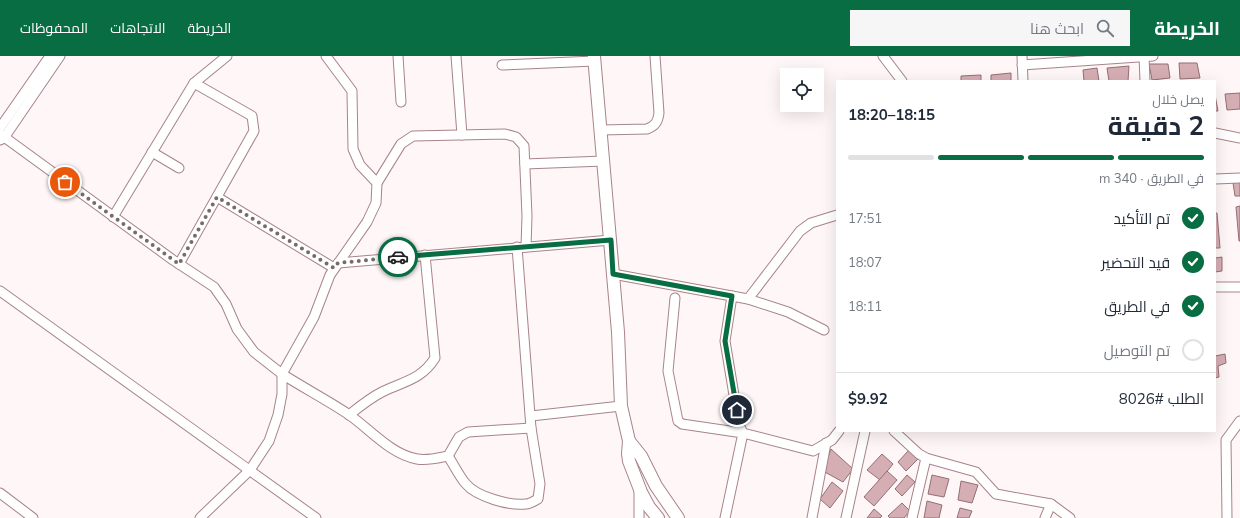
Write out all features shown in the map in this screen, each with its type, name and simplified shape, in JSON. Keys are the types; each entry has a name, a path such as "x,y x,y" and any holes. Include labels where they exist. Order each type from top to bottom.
{"street":[{"path":"0,128 50,56"},
{"path":"60,56 1,137 179,264 214,287 226,304 237,328 254,352 282,374 349,415 393,449 405,455 418,459 431,459 448,456"},
{"path":"113,217 194,83 227,56"},
{"path":"326,56 352,91 353,149 360,165 377,183"},
{"path":"398,56 401,102"},
{"path":"456,56 462,135"},
{"path":"601,130 647,129 654,127 658,120 659,112 655,56"},
{"path":"883,56 901,80"},
{"path":"891,56 892,68"},
{"path":"1023,80 1022,60 1147,56 1145,80"},
{"path":"502,65 595,58 618,332 621,406 630,441 641,456 656,486 674,514 658,518 649,507 638,486 629,461 628,454 630,441"},
{"path":"179,264 254,131 252,116 194,83"},
{"path":"1216,133 1240,138"},
{"path":"200,518 250,470 269,441 276,422 282,394 282,374 314,317 330,275 367,222 376,203 377,183 401,144 413,136 505,134 516,137 524,146 527,216 522,247 531,416 540,484 538,499 527,504 505,502 488,498 476,493 466,484 448,456"},
{"path":"152,152 179,168"},
{"path":"525,164 604,161"},
{"path":"1216,179 1240,178"},
{"path":"217,197 336,265 426,255 611,240"},
{"path":"748,299 800,231 811,223 836,215"},
{"path":"349,415 380,393 417,377 429,368 435,358 426,255"},
{"path":"613,274 748,299 788,312 824,330"},
{"path":"1216,287 1240,287"},
{"path":"0,291 316,518"},
{"path":"725,518 742,432 725,341 732,296"},
{"path":"675,298 668,371 678,421 682,424 742,432 813,451 832,440 838,432"},
{"path":"531,416 621,406"},
{"path":"1227,518 1226,440 1240,421"},
{"path":"448,456 458,437 468,432 532,428"},
{"path":"846,518 865,432"},
{"path":"895,432 919,454 926,458 976,472 996,494 1051,504 1070,518"},
{"path":"812,518 826,443"},
{"path":"912,518 926,458"},
{"path":"638,486 639,518"},
{"path":"0,493 33,518"},
{"path":"1045,518 1051,504"}],"building":[{"path":"1179,63 1197,63 1200,78 1180,79"},
{"path":"1149,64 1168,64 1170,78 1152,80"},
{"path":"1129,66 1128,80 1109,80 1107,68"},
{"path":"1097,68 1099,80 1084,80 1083,70"},
{"path":"1011,73 1011,80 991,80 991,75"},
{"path":"981,75 981,80 961,80 961,76"},
{"path":"1240,93 1240,109 1227,110 1225,94"},
{"path":"1216,100 1218,111 1216,111"},
{"path":"1240,182 1240,196 1235,196 1233,183"},
{"path":"1240,206 1240,241 1239,241 1236,207"},
{"path":"1216,213 1217,213 1220,248 1216,248"},
{"path":"1222,257 1222,271 1216,272 1216,258"},
{"path":"1225,354 1226,363 1218,366 1219,377 1216,378 1216,356"},
{"path":"831,449 853,469 843,482 823,471"},
{"path":"909,450 921,456 906,471 898,462"},
{"path":"882,454 893,464 880,480 867,470"},
{"path":"887,471 897,480 874,506 864,497"},
{"path":"907,475 915,482 902,496 895,489"},
{"path":"932,475 949,479 944,497 928,494"},
{"path":"961,481 978,485 972,503 958,500"},
{"path":"832,482 843,491 830,508 820,499"},
{"path":"927,501 942,505 939,518 924,518"},
{"path":"902,503 910,511 904,518 890,518 888,516"},
{"path":"960,508 972,511 969,518 957,518"},
{"path":"874,509 882,516 880,518 867,518"}],"way so far":[{"path":"65,182 179,264 217,197 334,268 338,263 398,257"}],"route":[{"path":"398,257 611,240 613,274 732,296 725,341 737,410"}]}
